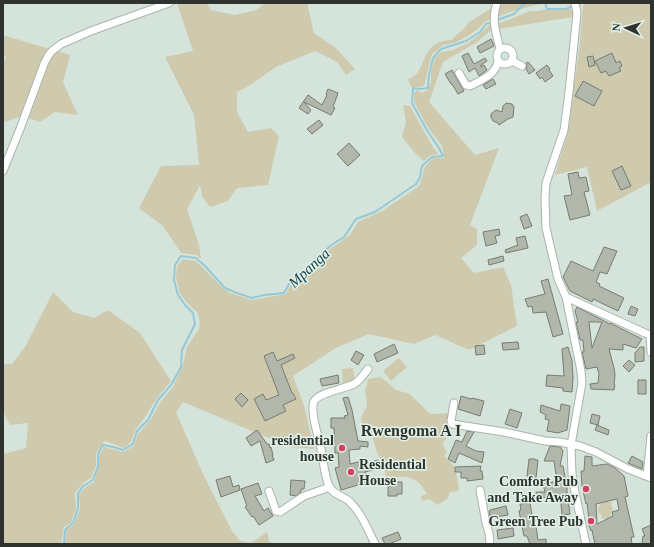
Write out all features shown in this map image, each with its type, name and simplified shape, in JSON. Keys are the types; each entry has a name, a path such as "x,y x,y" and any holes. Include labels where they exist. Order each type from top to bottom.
{"street":[{"path":"3,171 20,130 44,64 52,51 61,44 91,31 169,3"},
{"path":"459,74 466,85 470,86 492,73 497,65 497,54 500,49 494,22 494,12 497,3"},
{"path":"575,3 577,13 564,130 546,183 545,198 548,239 558,279 566,297 582,371 571,445 572,474 586,544"},
{"path":"498,61 506,65 512,61 513,55 510,49 500,49"},
{"path":"512,61 522,66"},
{"path":"566,297 650,334 651,352"},
{"path":"368,369 356,383 316,398 313,403 314,418 330,487 338,495 346,498 356,509 375,544"},
{"path":"454,403 451,421 452,424 580,446 596,452 628,469 649,477 651,436"},
{"path":"269,491 276,510 280,512 304,496 330,487"},
{"path":"480,490 490,544"}],"shaded area":[{"path":"177,3 207,3 211,10 235,15 256,10 266,3 307,3 314,33 336,48 355,69 346,75 337,62 315,51 276,67 237,92 237,112 248,132 271,128 279,136 268,185 237,188 228,201 210,207 202,197 200,185 187,209 199,245 201,259 197,255 181,253 163,226 139,208 161,166 199,165 194,115 165,57 193,51"},
{"path":"508,3 559,3 540,4 497,17 499,5"},
{"path":"586,3 651,3 651,182 597,211 587,167 555,175 567,135 580,41 583,6"},
{"path":"494,7 493,18 485,22 466,37 454,43 443,45 432,54 424,86 411,87 408,79 419,71 428,51 433,46 441,42 452,40 468,23"},
{"path":"557,8 573,10 573,17 499,29 498,24 530,11"},
{"path":"493,23 494,30 490,31 477,42 443,62 429,102 475,155 499,148 470,225 477,229 477,245 461,258 474,273 503,267 511,285 517,326 469,350 435,335 414,344 369,334 336,348 293,376 304,405 314,449 291,447 183,402 176,412 203,474 232,531 240,541 251,543 267,532 270,544 65,544 66,531 74,524 80,509 79,495 85,487 94,482 99,463 99,456 104,447 123,452 134,446 138,434 151,419 161,401 173,387 184,361 187,347 199,329 200,322 197,312 180,294 176,278 177,266 183,259 196,261 224,289 230,293 252,300 286,294 291,285 330,249 350,235 358,222 382,211 419,186 425,167 433,158 444,158 442,146 429,129 414,102 414,93 417,90 421,93 428,90 431,82 431,71 435,58 441,52 453,50 468,43"},
{"path":"3,35 70,55 63,82 78,115 55,112 40,122 22,116 5,122 3,118 3,63 6,57 3,55"},
{"path":"403,105 410,106 434,149 439,154 431,155 424,161 414,152 402,137 406,123"},
{"path":"53,292 73,312 94,318 108,310 140,333 171,381 157,398 136,429 131,442 124,448 105,441 96,453 96,466 91,478 83,483 75,493 76,509 71,523 64,527 61,544 3,544 3,454 26,448 28,423 10,425 5,415 3,409 3,364 12,364 25,347"},
{"path":"399,358 407,367 391,381 383,371"},
{"path":"353,368 355,383 343,385 342,369"},
{"path":"381,377 396,390 410,394 430,414 450,413 447,438 442,444 447,452 444,456 454,466 459,491 450,492 448,498 438,505 429,499 422,501 421,496 427,494 416,480 408,477 395,477 387,479 372,436 364,436 361,417 367,406 365,391 368,379"},
{"path":"602,501 612,502 611,505 613,510 610,517 607,519 601,518 602,515 599,514 598,507"}],"building":[{"path":"491,39 494,46 480,53 477,47"},
{"path":"468,53 474,64 485,58 487,61 481,65 481,67 484,65 487,70 479,76 475,68 469,72 462,56"},
{"path":"612,53 616,63 620,61 622,66 619,68 621,71 609,76 606,71 601,73 595,61"},
{"path":"593,56 595,65 589,67 587,57"},
{"path":"528,62 535,70 529,74 526,69 526,63"},
{"path":"547,65 553,76 545,82 542,77 540,79 536,73"},
{"path":"452,70 464,91 458,94 445,74"},
{"path":"493,79 496,84 486,89 483,85"},
{"path":"583,81 602,91 594,106 575,96"},
{"path":"328,89 338,93 333,107 335,108 331,115 304,102 311,110 308,114 299,108 308,95 322,105"},
{"path":"506,103 512,104 514,107 513,117 499,125 493,121 491,114 496,110 502,112 503,106"},
{"path":"319,120 323,125 312,134 307,129"},
{"path":"349,143 360,155 348,166 337,154"},
{"path":"622,166 631,186 621,190 612,171"},
{"path":"578,172 579,178 586,177 589,191 584,192 590,215 570,220 564,196 572,195 568,174"},
{"path":"527,214 532,226 524,229 520,217"},
{"path":"499,229 500,235 495,236 497,243 486,246 483,232"},
{"path":"525,236 528,248 506,253 505,250 518,245 516,238"},
{"path":"604,247 617,251 607,274 600,272 596,282 600,284 599,286 624,298 618,311 593,299 592,302 570,291 563,277 571,261 593,271"},
{"path":"503,256 504,261 489,265 488,260"},
{"path":"548,279 563,334 553,337 546,312 533,313 532,306 528,307 525,299 545,294 541,281"},
{"path":"631,306 638,309 635,316 628,314"},
{"path":"577,307 642,339 636,348 623,344 623,350 609,349 615,375 614,390 591,389 590,384 598,383 599,374 597,367 586,369 582,352 584,352 583,340 580,340 575,311","holes":["589,322 602,322 592,348"]},
{"path":"518,342 519,349 503,350 502,343"},
{"path":"394,344 398,353 377,362 374,354"},
{"path":"484,345 485,354 476,355 475,346"},
{"path":"568,347 572,361 572,392 563,391 563,388 546,386 547,375 564,376 562,349"},
{"path":"640,347 644,347 644,361 635,362 635,353"},
{"path":"356,351 364,355 358,365 351,360"},
{"path":"273,352 277,361 293,354 295,358 281,365 292,393 296,399 283,405 286,411 265,421 254,399 263,394 266,400 279,395 264,356"},
{"path":"629,360 635,365 629,372 623,366"},
{"path":"338,375 339,383 322,386 320,379"},
{"path":"638,380 646,380 646,394 638,394"},
{"path":"241,393 248,400 242,407 235,399"},
{"path":"461,396 484,401 480,416 458,409"},
{"path":"348,397 358,441 368,442 368,447 360,446 360,449 349,450 350,464 362,461 363,464 378,460 380,468 365,472 368,482 341,490 335,468 339,467 338,453 335,453 334,428 331,428 331,418 345,418 344,416 348,415 343,398"},
{"path":"561,404 570,406 567,430 558,433 547,431 549,420 545,419 546,415 540,412 541,405 560,411"},
{"path":"510,409 522,413 517,428 505,424"},
{"path":"592,414 600,416 598,425 590,423"},
{"path":"597,425 609,430 608,435 595,430"},
{"path":"257,430 267,444 269,444 270,448 271,447 274,460 266,463 260,441 251,446 246,438"},
{"path":"467,431 474,432 466,446 476,451 484,452 482,463 459,453 455,463 448,459 456,440 462,442"},
{"path":"550,446 560,447 563,451 560,466 563,466 567,482 567,499 570,514 562,515 560,494 558,498 536,497 536,492 545,492 543,484 557,481 554,461 544,461"},
{"path":"585,456 592,457 592,466 607,464 615,468 624,476 628,496 625,497 634,537 631,537 632,544 595,544 592,530 591,531 587,520 589,519 587,503 586,504 582,486 581,471 584,471","holes":["617,499 619,510 612,512 613,516 597,524 596,504"]},
{"path":"632,456 643,462 642,469 628,463"},
{"path":"529,459 538,460 536,478 527,476"},
{"path":"481,466 480,471 482,471 483,479 467,481 467,478 461,478 461,472 455,472 455,467"},
{"path":"230,476 233,487 239,485 240,490 221,497 216,480"},
{"name":"residential house","path":"291,480 305,481 304,489 301,489 301,492 296,496 290,495"},
{"name":"residential house","path":"388,482 402,482 402,494 397,494 397,496 388,496"},
{"path":"258,483 262,494 255,496 264,511 268,508 273,516 259,525 245,507 247,506 241,489"},
{"path":"530,503 533,521 535,520 538,540 546,539 546,544 530,544 527,536 524,536 519,511 521,510 520,504"},
{"path":"506,506 508,515 490,518 490,510"},
{"path":"651,525 651,544 642,544 643,536 645,536 642,529"},
{"path":"513,528 514,536 498,539 497,530"},
{"path":"398,532 401,539 385,544 382,538"}],"waterway":[{"name":"Mpanga","path":"64,544 65,530 73,523 78,509 78,494 83,486 93,480 98,466 98,454 103,445 123,450 133,444 137,431 148,420 158,400 171,385 181,367 182,350 195,324 193,313 178,295 174,280 175,265 181,256 196,258 225,288 237,293 252,298 284,293 289,284 301,275 330,246 344,237 356,219 375,212 416,184 420,177 422,166 432,157 443,156 412,103 413,88 428,88 433,58 441,49 466,41 480,32 486,24 514,14 525,3"},
{"name":"Mpanga","path":"545,3 547,9 566,9 581,3"}],"place":[{"name":"residential house","path":"342,448"},
{"name":"Residential House","path":"351,472"},
{"name":"Comfort Pub and Take Away","path":"586,489"},
{"name":"Green Tree Pub","path":"591,521"}],"district":[{"name":"Rwengoma A I","path":"411,430"}]}
